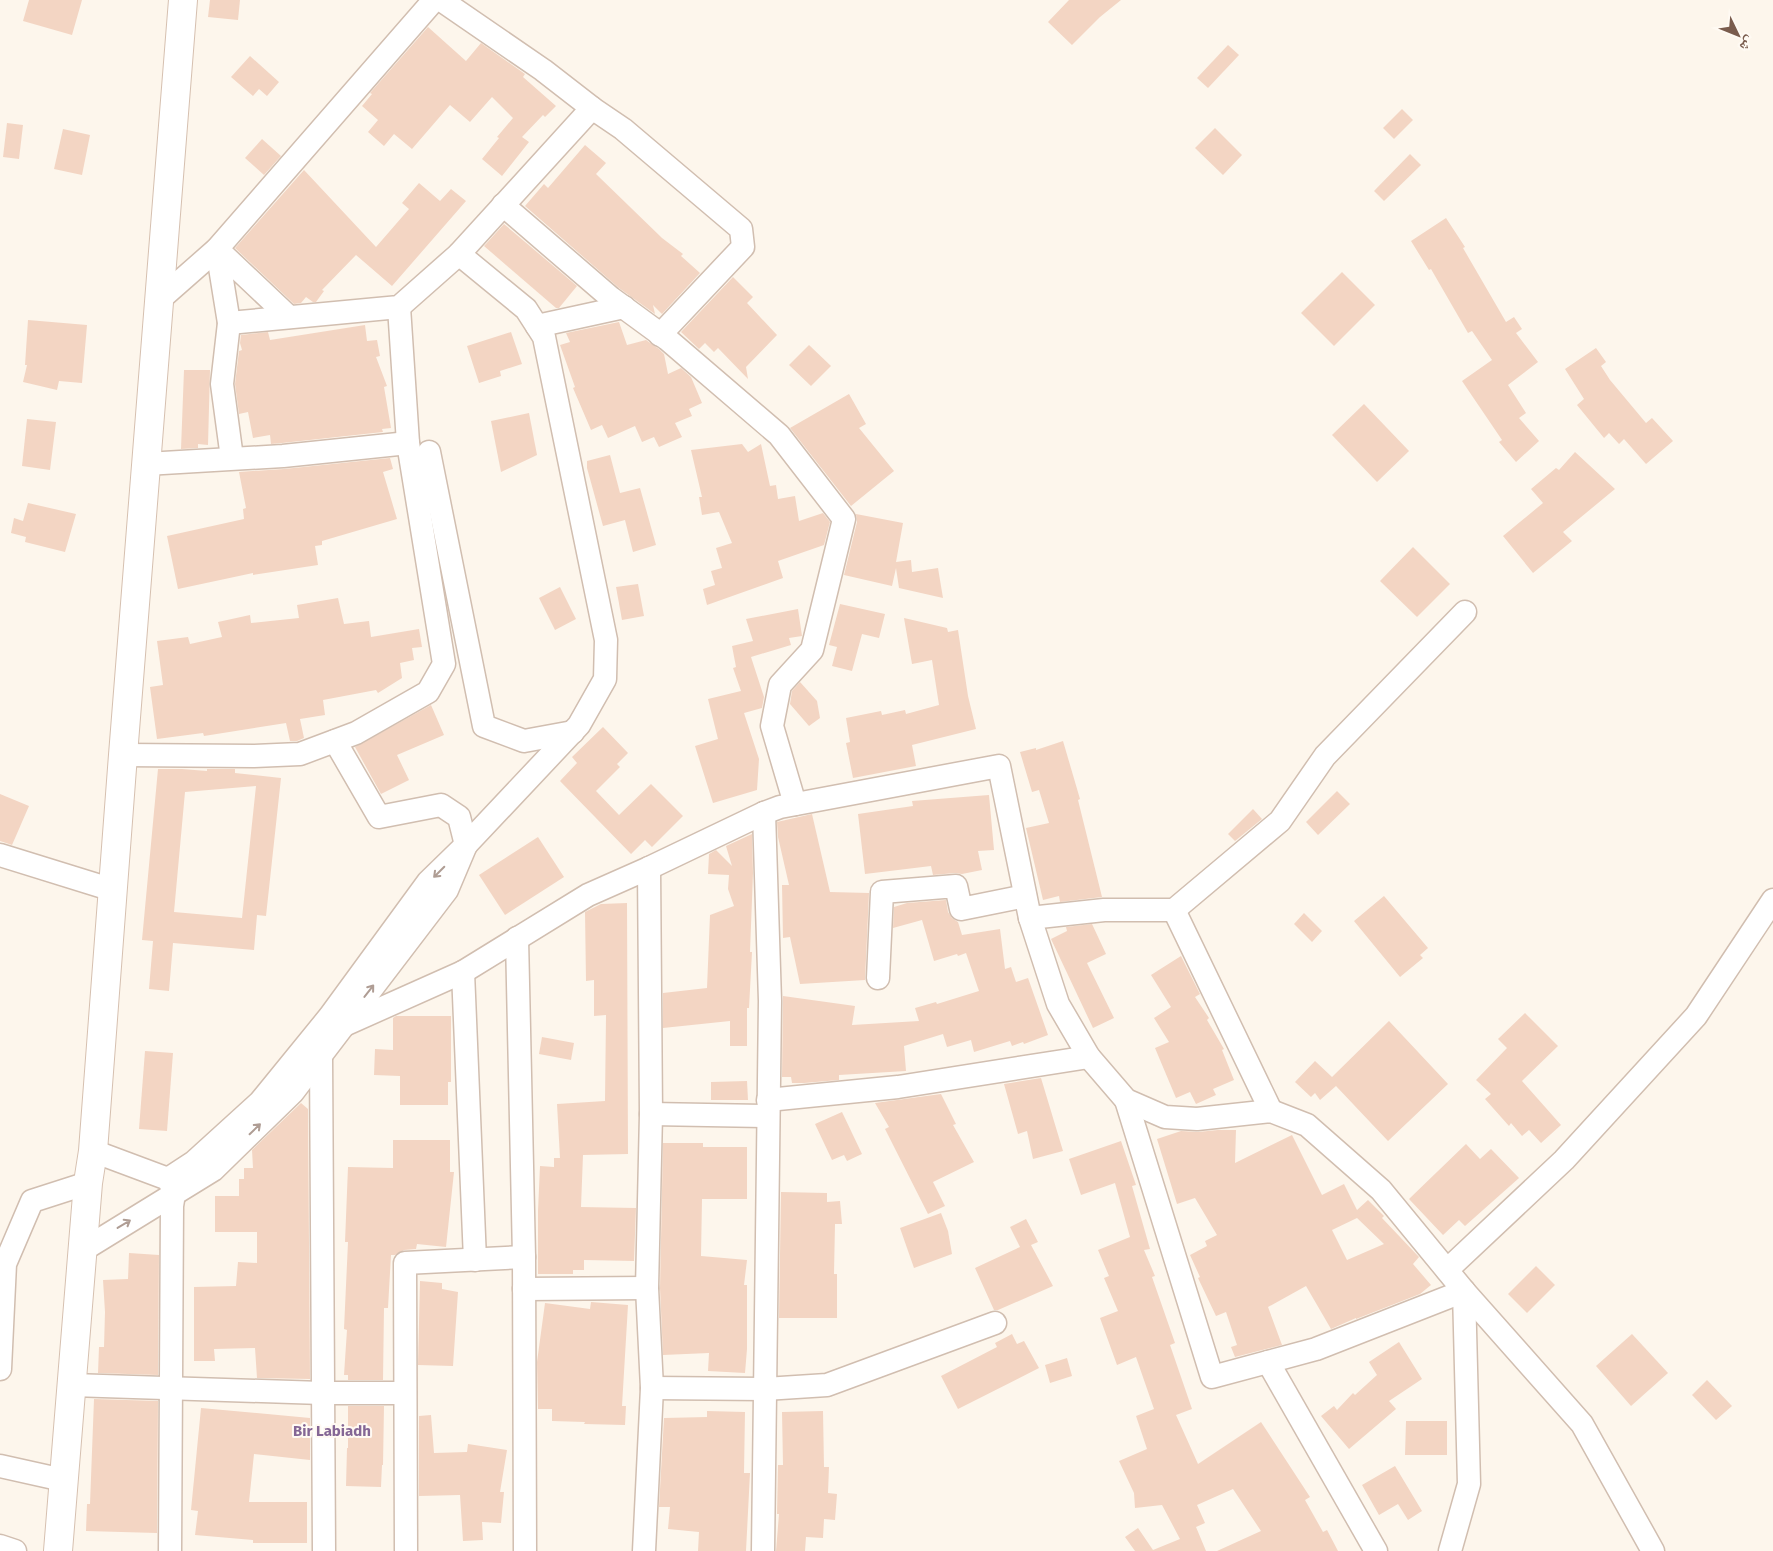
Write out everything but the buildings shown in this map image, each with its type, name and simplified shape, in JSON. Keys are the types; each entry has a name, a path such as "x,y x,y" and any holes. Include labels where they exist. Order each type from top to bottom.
{"main road":[{"path":"58,1551 88,1183 93,1151 183,0"}],"street":[{"path":"159,300 217,249 434,0"},
{"path":"441,0 543,70 623,129 741,229 743,247 660,334"},
{"path":"229,323 399,307 459,254 592,108"},
{"path":"503,205 624,307 660,334 779,436 844,519 812,650 780,685 772,726 795,804"},
{"path":"217,249 289,317"},
{"path":"217,249 229,323 222,384 232,458"},
{"path":"83,1250 171,1186 194,1162 260,1102 330,1016 428,882 466,845 579,725 605,679 606,640 544,337 526,309 459,254"},
{"path":"123,755 254,756 300,754 356,733 428,692 444,664 408,443 399,307"},
{"path":"537,326 624,307"},
{"path":"146,464 283,456 408,443"},
{"path":"429,452 484,726 524,741 573,732"},
{"path":"878,978 882,892 956,886 961,909 1027,907 1174,910 1280,821 1325,756 1465,612"},
{"path":"93,1151 171,1186 213,1170 293,1092 447,890 466,845 460,817 441,805 379,817 335,741"},
{"path":"342,1026 462,972 588,895 764,813 780,807 999,766 1027,907 1058,1004 1089,1057 1126,1100 1212,1377 1316,1350 1464,1291"},
{"path":"763,1551 770,1001 764,813"},
{"path":"0,855 113,890"},
{"path":"644,1551 652,1388 647,1288 651,1114 649,868"},
{"path":"1447,1270 1564,1160 1696,1016 1773,900"},
{"path":"1174,910 1271,1111"},
{"path":"517,938 524,1257 525,1551"},
{"path":"462,972 475,1260"},
{"path":"321,1056 324,1551"},
{"path":"651,1114 768,1108 1089,1057"},
{"path":"1126,1100 1165,1117 1197,1119 1271,1111 1307,1125 1381,1190 1464,1291 1582,1424 1653,1551"},
{"path":"0,1369 5,1264 32,1201 88,1183"},
{"path":"170,1551 171,1186"},
{"path":"406,1551 405,1263 524,1257"},
{"path":"524,1290 647,1288"},
{"path":"1447,1548 1469,1484 1464,1291"},
{"path":"652,1388 765,1390 826,1385 996,1323"},
{"path":"1268,1362 1376,1551"},
{"path":"72,1386 322,1393 405,1393"},
{"path":"0,1466 63,1480"},
{"path":"0,1546 15,1551"}],"district":[{"name":"Bir Labiadh","path":"332,1431"}]}
